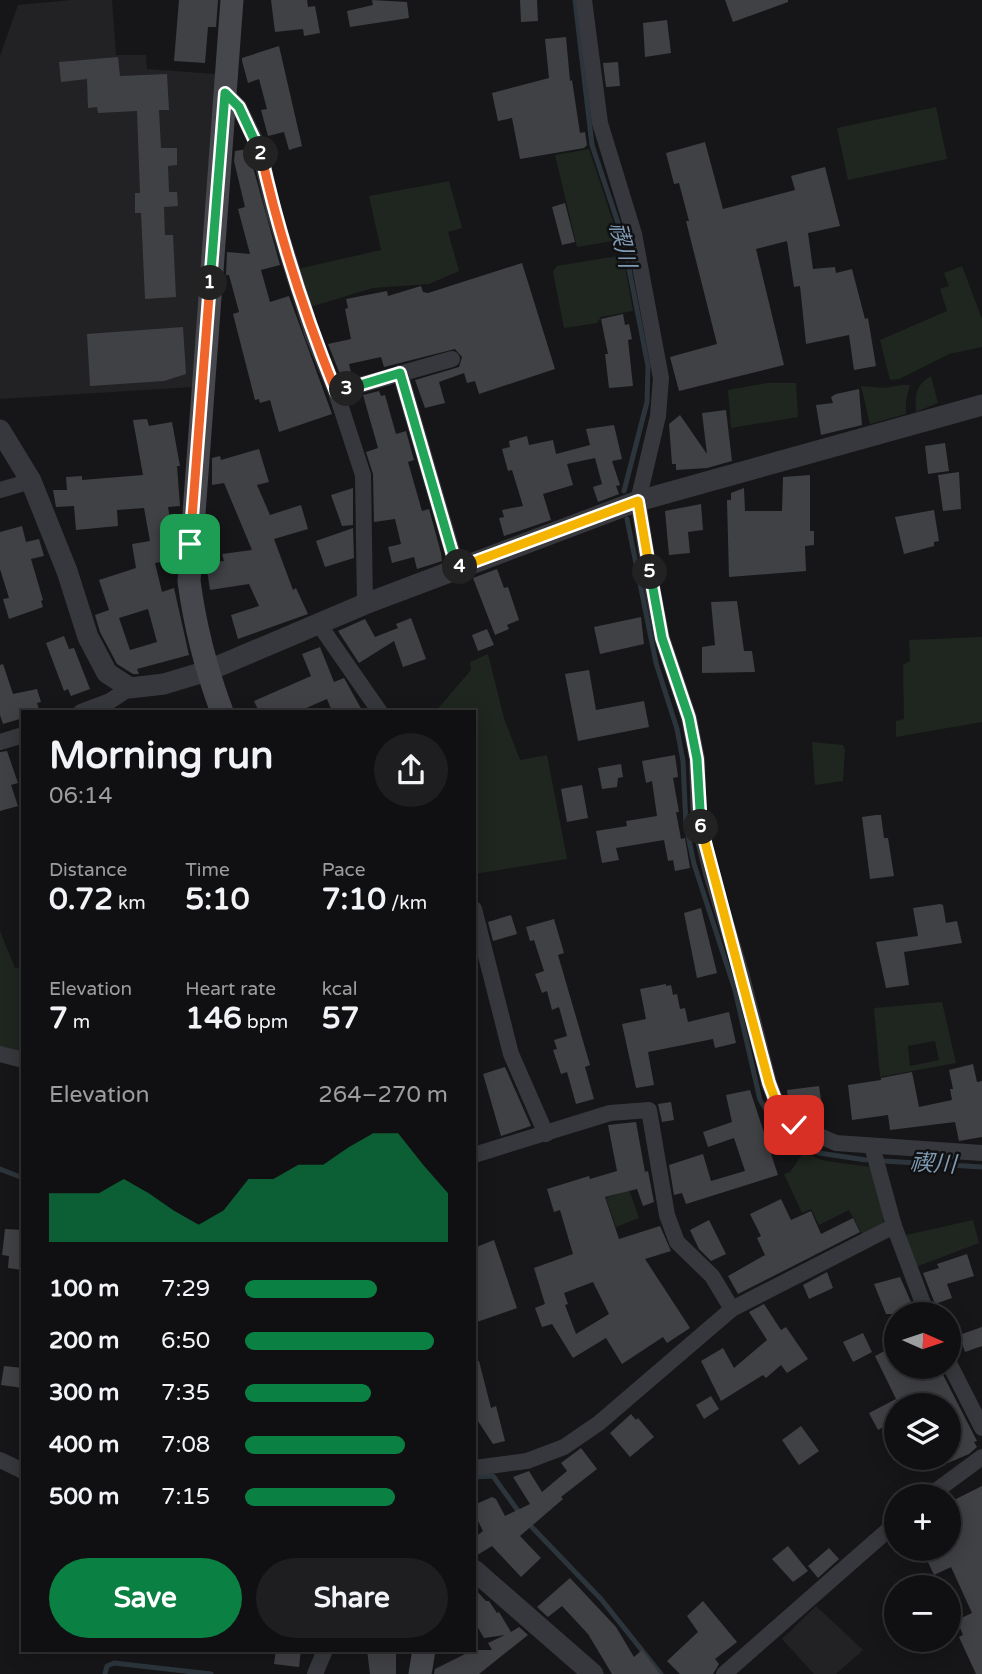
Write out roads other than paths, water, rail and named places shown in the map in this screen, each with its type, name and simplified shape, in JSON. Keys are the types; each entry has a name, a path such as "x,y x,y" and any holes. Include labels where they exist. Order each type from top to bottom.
{"main road":[{"path":"221,710 207,671 189,581 232,0"},
{"path":"420,1674 424,1652"}],"street":[{"path":"584,0 600,123 634,233 661,378 658,416 638,501 662,638 689,718 697,759 699,822 769,1083 778,1107 794,1125 836,1143 982,1153"},
{"path":"225,93 239,107 259,148 278,224 313,336 336,392 363,475 365,604"},
{"path":"336,392 452,359"},
{"path":"400,373 457,569"},
{"path":"86,710 110,701 131,688 164,684 207,671 365,604 638,501 982,405"},
{"path":"0,430 31,481 67,571 88,637 107,673 131,688"},
{"path":"0,490 31,481"},
{"path":"318,623 379,710"},
{"path":"0,742 21,736"},
{"path":"476,917 512,1054 546,1134"},
{"path":"0,1055 21,1060"},
{"path":"476,1154 610,1113 649,1110 667,1215 677,1242 712,1276 732,1309"},
{"path":"872,1146 894,1226 922,1302"},
{"path":"476,1468 527,1461 565,1447 600,1423 732,1309 894,1226"},
{"path":"957,1379 982,1428"},
{"path":"945,1484 982,1457"},
{"path":"0,1460 21,1470"},
{"path":"724,1674 884,1534"},
{"path":"476,1572 593,1674"},
{"path":"315,1674 324,1652"}],"waterway":[{"name":"禊川","path":"575,0 592,145 623,238 648,366 647,402 624,491"},
{"name":"禊川","path":"627,519 656,663 677,729 683,761 686,826 694,864 735,990 760,1100 780,1131 793,1142 819,1153 866,1160"},
{"name":"禊川","path":"884,1161 982,1167"},
{"path":"0,1169 21,1177"},
{"path":"476,1477 493,1476 521,1515"},
{"path":"527,1522 601,1599 661,1674"},
{"path":"105,1674 107,1666 114,1663 211,1674"}]}
